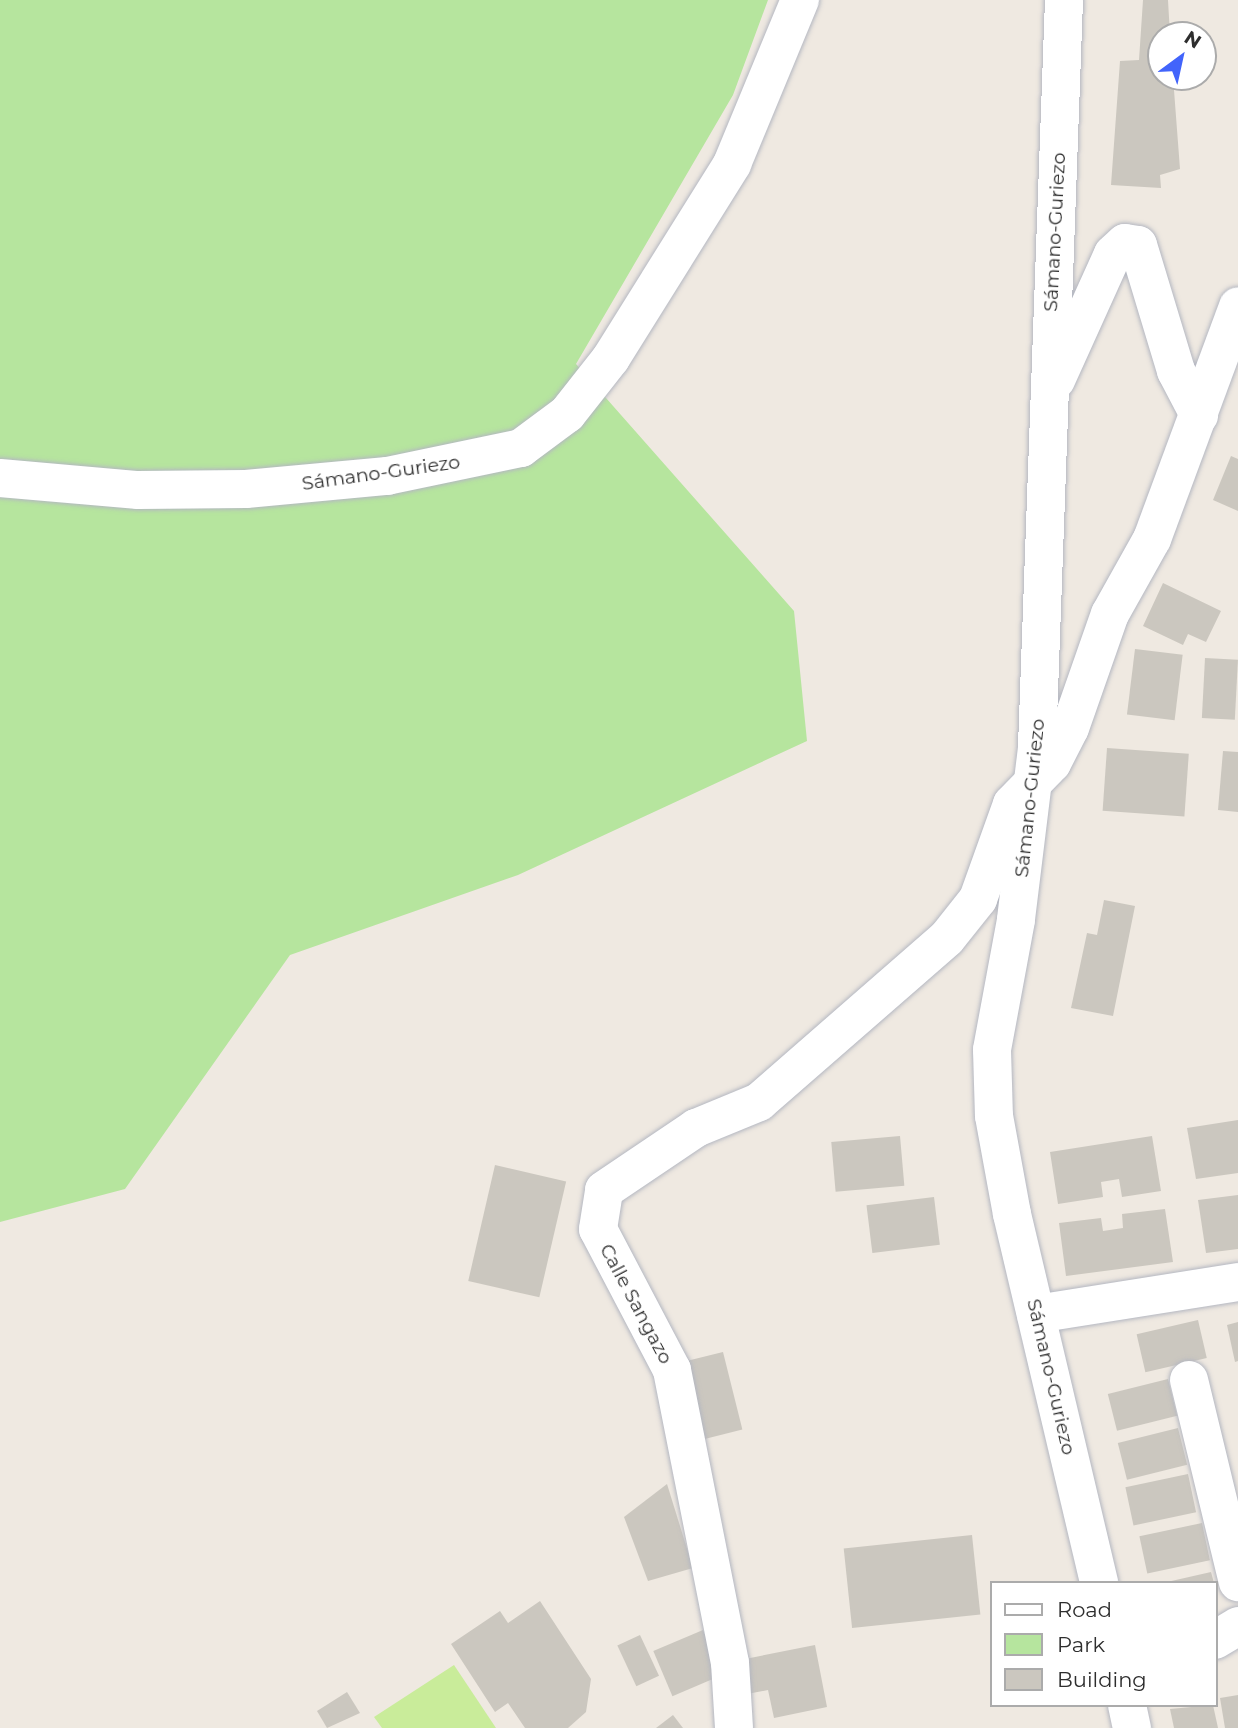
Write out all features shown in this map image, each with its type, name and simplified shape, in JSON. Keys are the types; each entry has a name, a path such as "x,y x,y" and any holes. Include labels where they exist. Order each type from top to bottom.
{"street":[{"name":"Sámano-Guriezo","path":"0,478 138,490 246,489 400,474 521,448 568,414 611,358 732,164 800,0"},
{"name":"Sámano-Guriezo","path":"1064,0 1034,783 992,1050 994,1116 1036,1314 1099,1581"},
{"path":"1048,398 1113,254 1125,243 1138,245 1176,371 1199,415"},
{"path":"1034,783 1070,728 1110,614 1152,539 1238,306"},
{"name":"Calle Sangazo","path":"734,1728 730,1663 672,1370 598,1229 604,1190 696,1128 759,1102 947,938 978,899 1012,804 1034,783"},
{"path":"1036,1314 1238,1282"},
{"path":"1189,1380 1238,1582"},
{"path":"1217,1639 1238,1626"},
{"path":"1127,1707 1132,1728"}],"green space":[{"path":"0,0 768,0 733,95 576,364 794,611 807,741 518,875 290,955 125,1189 0,1222"},
{"path":"454,1665 496,1728 382,1728 374,1717"}],"building":[{"path":"1143,0 1168,0 1169,21 1147,21 1147,91 1174,91 1180,169 1160,175 1161,188 1111,185 1120,61 1139,60"},
{"path":"1231,456 1238,459 1238,511 1213,500"},
{"path":"1163,583 1221,611 1206,642 1188,634 1183,645 1143,626"},
{"path":"1135,649 1183,655 1175,720 1127,715"},
{"path":"1205,658 1238,660 1235,720 1202,718"},
{"path":"1107,748 1189,754 1184,817 1103,811"},
{"path":"1223,751 1238,752 1238,812 1218,810"},
{"path":"1104,900 1135,906 1113,1016 1071,1008 1087,933 1097,935"},
{"path":"1238,1120 1238,1173 1196,1179 1187,1128"},
{"path":"900,1136 904,1186 836,1192 831,1142"},
{"path":"1152,1136 1161,1191 1122,1197 1119,1179 1101,1182 1103,1197 1058,1204 1050,1152"},
{"path":"495,1165 566,1181 539,1297 468,1281"},
{"path":"1238,1195 1238,1249 1206,1253 1198,1200"},
{"path":"934,1197 940,1245 872,1253 867,1205"},
{"path":"1165,1209 1173,1262 1066,1276 1059,1223 1101,1218 1103,1231 1123,1228 1122,1214"},
{"path":"1198,1320 1207,1358 1145,1372 1137,1334"},
{"path":"1238,1322 1238,1361 1235,1362 1227,1325"},
{"path":"723,1352 742,1430 697,1441 677,1363"},
{"path":"1168,1379 1177,1416 1117,1431 1108,1394"},
{"path":"1178,1428 1187,1465 1127,1480 1118,1443"},
{"path":"1188,1474 1196,1512 1134,1525 1125,1487"},
{"path":"667,1484 693,1568 648,1581 624,1517"},
{"path":"1202,1523 1210,1560 1147,1573 1139,1536"},
{"path":"972,1535 980,1615 852,1628 844,1548"},
{"path":"1211,1572 1213,1581 1171,1581"},
{"path":"540,1601 591,1679 586,1712 568,1728 525,1728 508,1703 495,1712 451,1644 500,1611 508,1623"},
{"path":"703,1630 722,1675 672,1696 653,1651"},
{"path":"640,1635 659,1676 636,1686 617,1646"},
{"path":"815,1645 827,1707 774,1718 768,1690 747,1694 740,1660"},
{"path":"347,1692 360,1713 327,1728 317,1711"},
{"path":"1238,1695 1238,1728 1225,1728 1220,1698"},
{"path":"1213,1707 1218,1728 1174,1728 1170,1709"},
{"path":"673,1715 683,1728 656,1728"}]}
